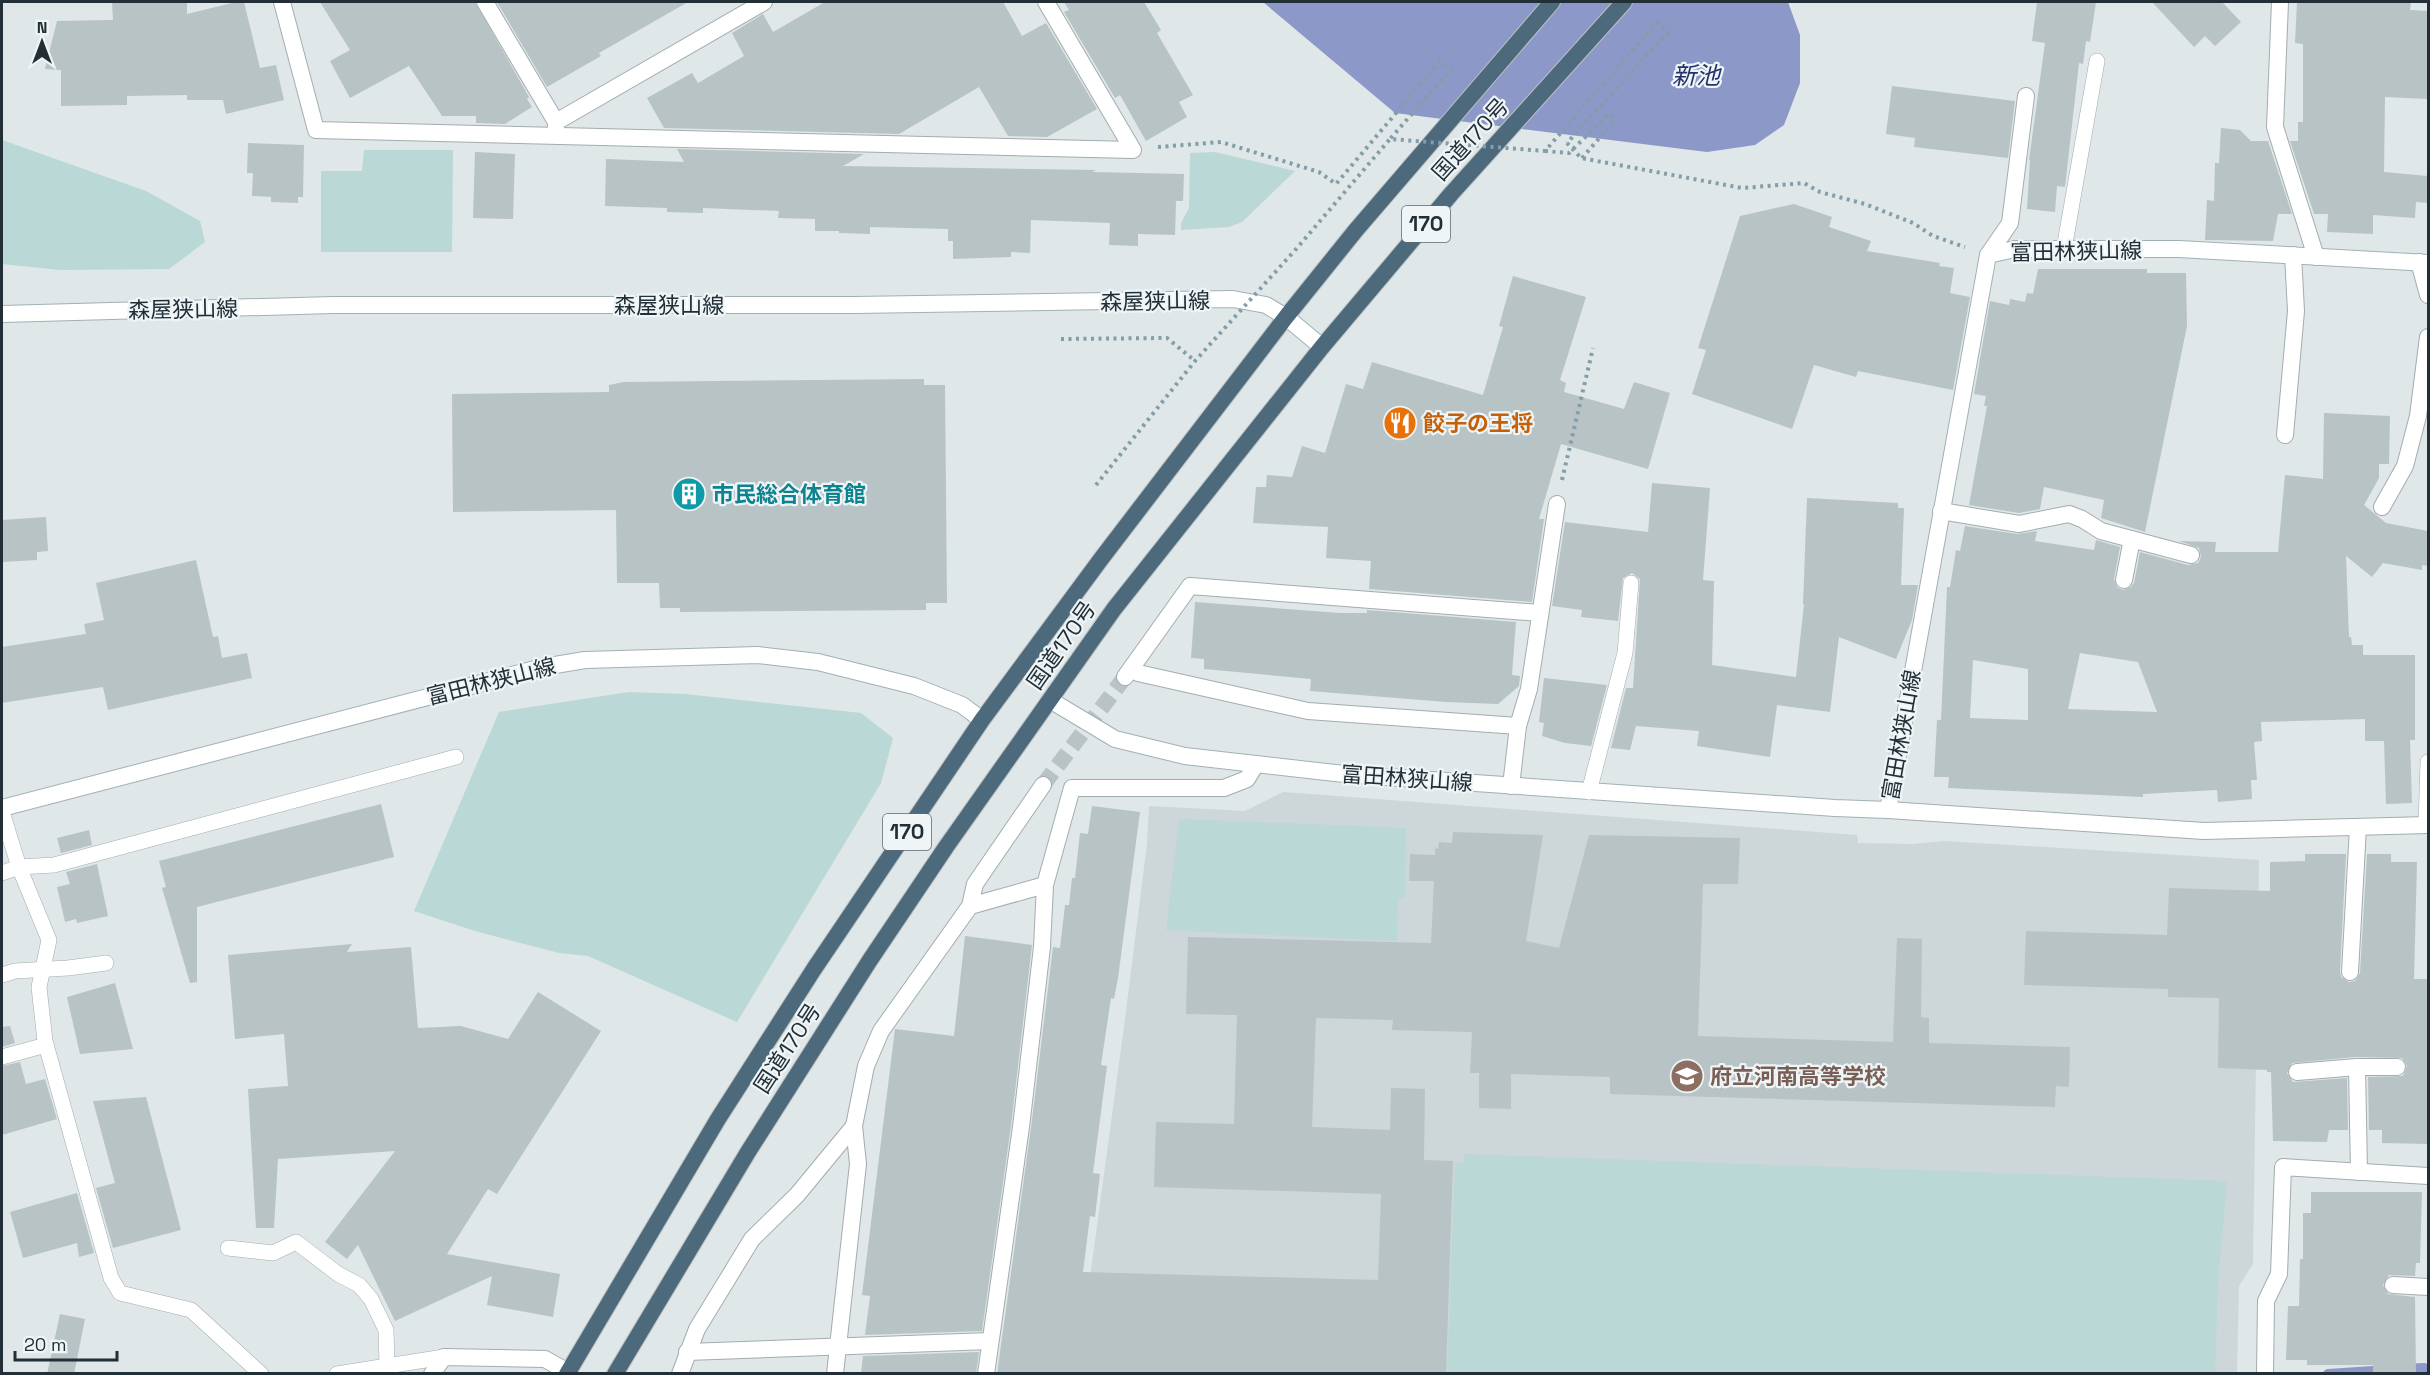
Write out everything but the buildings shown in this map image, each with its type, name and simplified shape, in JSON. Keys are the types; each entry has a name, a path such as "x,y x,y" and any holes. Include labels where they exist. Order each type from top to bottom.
{"highway":[{"name":"国道170号","path":"567,1373 718,1119 814,969 982,720 1286,317 1356,230 1552,2"},
{"name":"国道170号","path":"615,1374 748,1152 858,979 946,847 1114,609 1322,347 1451,194 1624,2"}],"street":[{"path":"282,2 316,130 556,129 1133,150"},
{"path":"484,2 556,129"},
{"path":"556,129 764,2"},
{"path":"1046,2 1133,150"},
{"path":"2280,2 2275,127 2316,256"},
{"path":"1988,255 2010,223 2026,96"},
{"name":"富田林狭山線","path":"1050,700 1115,739 1185,756 1344,774 1888,810 1988,255 2015,249 2179,249 2424,262"},
{"path":"2285,435 2296,310 2294,255"},
{"path":"2424,262 2428,295"},
{"name":"森屋狭山線","path":"2,314 333,306 855,305 1233,299 1266,306 1286,317 1322,347"},
{"path":"2382,507 2405,466 2418,416 2428,337"},
{"path":"1511,786 1518,726 1529,689 1557,504"},
{"path":"1941,511 2019,524 2069,514 2101,531 2192,555"},
{"path":"2124,580 2132,539"},
{"path":"1518,726 1308,711 1129,672 1190,586 1540,613"},
{"name":"富田林狭山線","path":"2,810 543,667 585,660 723,654 758,655 818,662 937,693 962,705 982,720"},
{"path":"986,1374 1021,1127 1042,947 1045,885 1072,788 1224,788 1246,779 1256,764"},
{"path":"835,1374 858,1164 854,1126 866,1066 881,1031 970,906 975,884 1043,785"},
{"path":"1888,810 2204,831 2427,825"},
{"path":"2350,972 2358,827"},
{"path":"970,906 1045,885"},
{"path":"2297,1072 2357,1067 2397,1067"},
{"path":"2357,1067 2359,1172"},
{"path":"680,1374 698,1329 752,1239 797,1196 854,1126"},
{"path":"2265,1374 2266,1301 2279,1274 2283,1167 2428,1176"},
{"path":"2393,1286 2428,1287"},
{"path":"687,1352 990,1341"},
{"path":"432,1374 444,1357 545,1359 567,1373"}],"lane":[{"path":"2064,249 2097,61"},
{"path":"1589,792 1625,653 1631,583"},
{"path":"2,873 19,867 54,865 456,757"},
{"path":"2427,825 2428,762"},
{"path":"2,810 19,867 49,940 39,987 46,1045 111,1278 120,1293 191,1310 261,1374"},
{"path":"2,975 15,971 105,963"},
{"path":"2,1057 46,1045"},
{"path":"228,1248 273,1253 296,1242 338,1274 359,1286 370,1299 386,1330 387,1366"},
{"path":"337,1374 444,1357"}],"path":[{"path":"1545,151 1657,22 1668,32 1567,143 1581,158 1742,189 1804,183 1820,192 1864,204 1912,223 1933,236 1988,255"},
{"path":"1096,485 1195,361 1297,248 1450,69 1440,61 1336,184 1319,172 1221,142 1133,150"},
{"path":"1390,139 1569,153 1609,114 1616,119 1581,158"},
{"path":"1061,339 1167,338 1195,361"},
{"path":"1557,504 1593,348"}],"shaded area":[{"name":"府立河南高等学校","path":"1283,792 1857,835 1858,843 1913,844 1944,841 2259,860 2253,1264 2239,1286 2237,1373 1077,1374 1125,1019 1147,844 1149,806 1245,811"}],"green space":[{"path":"2,140 146,191 200,221 205,242 169,269 60,270 2,264"},
{"path":"364,150 453,150 452,252 321,252 321,171 362,171"},
{"path":"1215,152 1295,171 1242,222 1229,227 1181,230 1181,223 1189,208 1190,153"},
{"path":"629,692 685,694 861,713 893,738 881,783 737,1022 588,956 559,953 475,931 414,911 499,712"},
{"path":"1179,819 1406,828 1405,898 1398,898 1397,941 1166,930"},
{"path":"1464,1154 2227,1181 2218,1283 2215,1373 1447,1373 1455,1163 1463,1163"}],"water":[{"name":"新池","path":"1263,2 1788,2 1800,35 1800,83 1784,125 1755,145 1707,152 1395,113"}],"waterway":[{"path":"2403,1369 2424,1368"},
{"path":"2328,1374 2388,1370"}],"tunnel":[{"path":"1043,785 1125,677"}],"place":[{"name":"餃子の王将","path":"1400,423"},
{"name":"市民総合体育館","path":"689,494"},
{"name":"府立河南高等学校","path":"1687,1076"}]}
